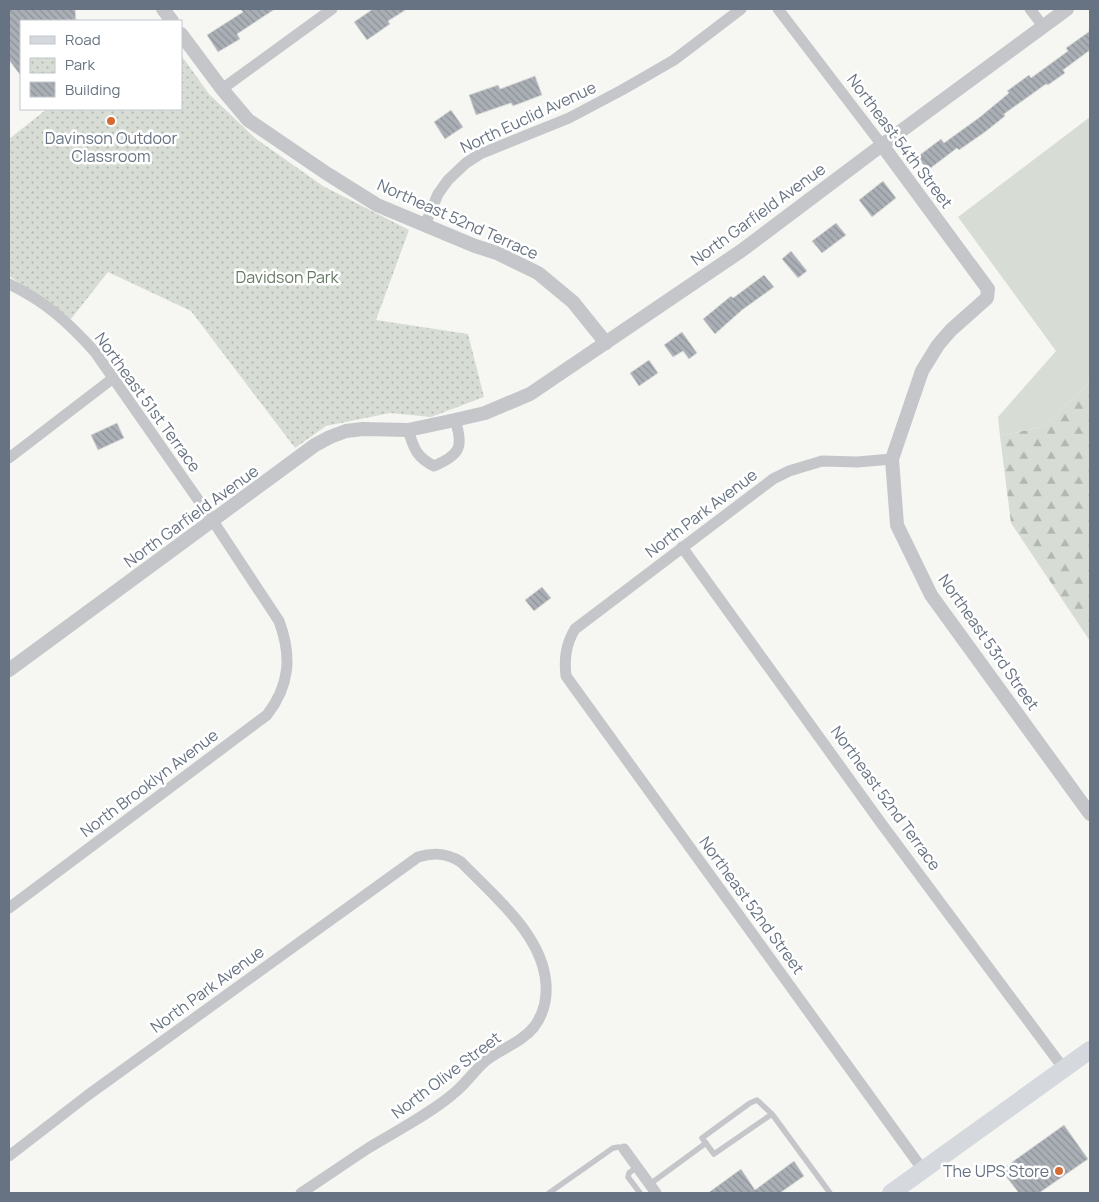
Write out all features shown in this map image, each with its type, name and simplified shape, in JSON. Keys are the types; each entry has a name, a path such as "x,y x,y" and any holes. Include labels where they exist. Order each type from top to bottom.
{"main road":[{"path":"891,1193 1090,1050"}],"street":[{"path":"163,9 171,20"},
{"path":"222,89 332,9"},
{"name":"North Euclid Avenue","path":"425,224 438,194 448,180 466,163 480,154 569,118 622,90 674,60 741,9"},
{"name":"Northeast 54th Street","path":"778,9 882,145 988,290 987,298"},
{"path":"1030,9 1043,26"},
{"name":"North Garfield Avenue","path":"9,670 315,446 330,437 363,429 408,430 455,420 484,413 530,394 741,251 1067,9"},
{"name":"Northeast 52nd Terrace","path":"182,35 248,120 318,168 377,205 497,253 538,273 573,302 606,342"},
{"name":"Northeast 51st Terrace","path":"9,284 50,308 74,328 95,352 112,379 213,521 279,621 285,638 287,668"},
{"name":"Northeast 53rd Street","path":"987,298 951,330 922,371 892,459 897,525 931,594 1090,814"},
{"path":"9,458 112,379"},
{"path":"408,430 416,452 425,461 434,466 448,460 458,449 460,436 455,420"},
{"name":"North Park Avenue","path":"565,656 568,643 575,629 773,479 789,471 822,462 892,459"},
{"name":"Northeast 52nd Terrace","path":"682,547 881,823 1064,1069"},
{"name":"Northeast 52nd Street","path":"565,656 566,676 923,1170"},
{"name":"North Brooklyn Avenue","path":"9,908 267,716 281,692 287,668"},
{"name":"North Park Avenue","path":"9,1156 88,1095 418,857 427,854 445,854 461,862 520,922 530,938 545,974 545,1002"},
{"name":"North Olive Street","path":"301,1193 371,1147 400,1131 453,1095 486,1061 530,1032 540,1017 545,1002"},
{"path":"624,1149 653,1189"}],"lane":[{"path":"772,1114 714,1154 702,1138 755,1100 762,1103 772,1114 830,1193"},
{"path":"653,1189 706,1143"},
{"path":"550,1193 605,1153 619,1147 624,1149"},
{"path":"637,1167 628,1177 640,1193"}],"green space":[{"name":"Davidson Park","path":"182,56 209,94 255,138 323,186 409,230 376,320 468,334 484,397 431,417 390,413 326,426 295,448 191,311 108,272 71,319 9,276 9,139 46,110 182,110"},
{"path":"1090,117 1090,378 1086,386 1042,427 1000,436 998,417 1056,351 958,217"},
{"path":"1090,378 1090,641 1011,523 1000,436 1042,427 1086,386"}],"building":[{"path":"9,9 75,9 76,20 20,20 20,75 9,60"},
{"path":"240,9 275,9 237,34 240,39 218,52 207,35 243,12"},
{"path":"373,9 407,9 388,21 390,24 367,40 354,22"},
{"path":"1090,31 1090,50 1063,70 1065,73 1004,114 1005,116 985,132 959,150 957,148 928,170 917,157 941,139 944,143 980,117 1009,93 1007,91 1029,75 1031,78 1068,51 1066,48"},
{"path":"535,76 542,95 513,106 511,103 476,115 469,95 498,85 500,89"},
{"path":"451,110 463,127 445,139 434,122"},
{"path":"883,181 896,198 872,217 859,200"},
{"path":"836,223 846,235 822,253 812,241"},
{"path":"791,251 807,271 798,278 782,259"},
{"path":"764,275 774,287 742,310 715,334 703,319 731,296 733,298"},
{"path":"682,332 697,353 689,359 683,351 673,357 664,345"},
{"path":"649,360 658,373 639,386 630,373"},
{"path":"117,423 124,438 98,450 91,435"},
{"path":"542,587 551,598 534,611 525,600"},
{"path":"1064,1125 1088,1159 1039,1193 1019,1193 1001,1170"},
{"path":"794,1161 804,1176 780,1193 708,1193 741,1169 755,1190"}],"place":[{"name":"Davinson Outdoor Classroom","path":"111,121"},
{"name":"The UPS Store","path":"1059,1171"}]}
